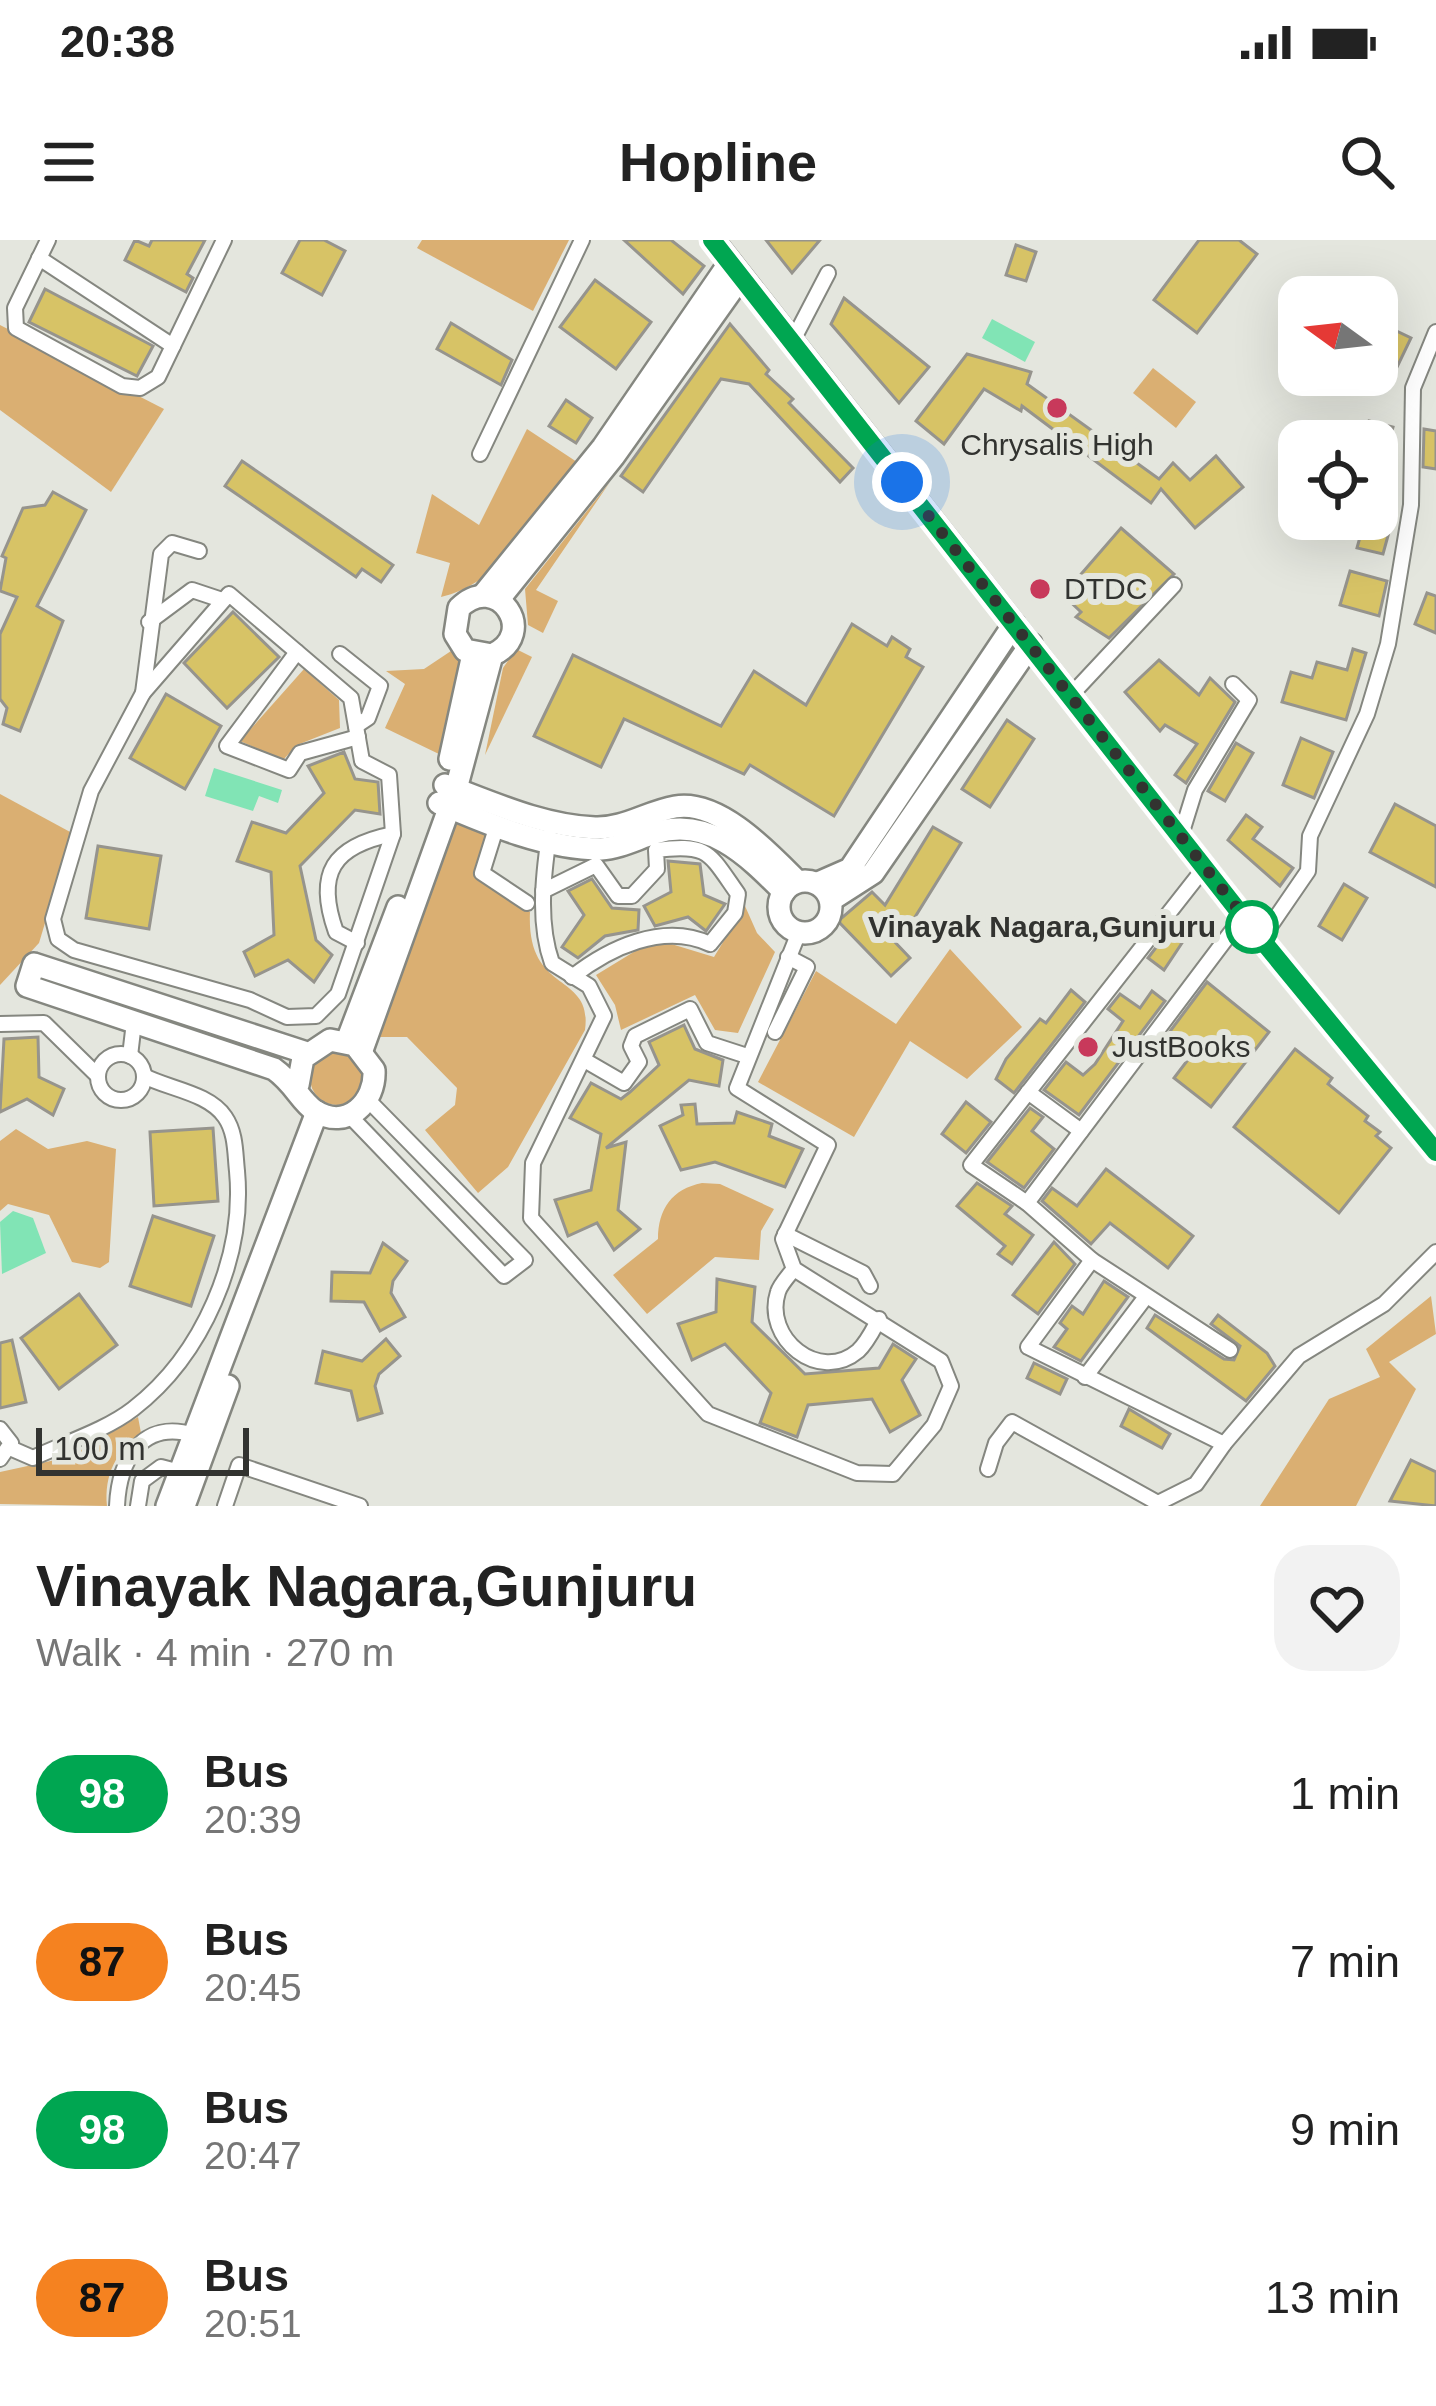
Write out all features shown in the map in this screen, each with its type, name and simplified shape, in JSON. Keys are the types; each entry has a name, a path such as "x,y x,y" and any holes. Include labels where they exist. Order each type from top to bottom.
{"street":[{"path":"48,240 15,308 16,328 122,386 140,388 158,376 224,240"},
{"path":"481,454 582,240"},
{"path":"712,240 1205,867 1436,1152"},
{"path":"39,258 173,346"},
{"path":"491,597 513,615 514,632 506,647 482,655 459,642 454,625 465,602 491,597 614,456 735,269"},
{"path":"791,344 828,273"},
{"path":"1262,938 1308,871 1310,836 1366,715 1388,644 1411,505 1413,388 1436,332"},
{"path":"143,693 149,622 166,545 199,551"},
{"path":"1072,694 1174,585"},
{"path":"149,622 192,590 219,599"},
{"path":"229,594 351,698 362,761 389,775 393,834 338,994 316,1016 287,1017 74,950 58,939 52,919 91,791 143,693 219,599 229,594"},
{"path":"977,703 1014,624"},
{"path":"799,932 779,912 807,889 850,869 977,703 1031,644"},
{"path":"297,652 227,746 289,770 300,753 357,731 368,718 380,686 340,654"},
{"path":"355,1046 447,796 482,655"},
{"path":"1180,835 1195,790 1249,700 1232,684"},
{"path":"447,796 497,826 550,831"},
{"path":"447,796 609,849 682,826 705,830 807,889 830,916 820,928 799,932"},
{"path":"497,826 482,874 527,903"},
{"path":"550,831 543,891 552,963 590,986 604,1016 533,1163 531,1218 708,1414 857,1473 893,1474 934,1425 951,1386 941,1361 794,1269 785,1234 828,1145 737,1088 799,932"},
{"path":"357,943 336,932 326,903 329,873 357,842 393,834"},
{"path":"543,891 596,865 618,896 632,896 657,869 656,850 692,845 708,852 738,894 735,913 710,944 696,938 642,940 604,952 572,977"},
{"path":"1205,867 971,1165 1027,1203 1092,1260 1145,1298 1230,1350"},
{"path":"1027,1203 1244,914"},
{"path":"775,1032 807,967 788,957"},
{"path":"307,1053 34,964 27,986 274,1069 332,1114 504,1276 525,1260 368,1100"},
{"path":"81,1004 90,982"},
{"path":"187,1014 194,985"},
{"path":"586,1061 624,1083 638,1062 634,1036 690,1009 706,1043 747,1056"},
{"path":"0,1429 10,1438 5,1454 33,1458 132,1409 184,1354 221,1288 240,1208 233,1135 224,1115 202,1097 173,1091 144,1076 130,1056 134,1022"},
{"path":"0,1024 44,1023 98,1076 106,1094 124,1100 140,1090 144,1076"},
{"path":"298,1085 307,1053 324,1042 355,1046 374,1070 368,1100"},
{"path":"98,1076 112,1056 130,1056"},
{"path":"1028,1093 1081,1131"},
{"path":"167,1506 187,1475 332,1114 368,1100"},
{"path":"785,1234 863,1273 871,1286"},
{"path":"988,1469 996,1443 1012,1422 1158,1503 1196,1484 1299,1356 1384,1304 1436,1252"},
{"path":"1092,1260 1028,1347 1224,1444"},
{"path":"794,1269 777,1292 778,1317 784,1339 800,1355 817,1362 842,1361 861,1349 878,1319"},
{"path":"1085,1377 1145,1298"},
{"path":"117,1506 118,1479 136,1443 160,1431 201,1438"},
{"path":"225,1506 239,1465 360,1506"},
{"path":"138,1506 142,1480 161,1467 187,1475"},
{"path":"184,1506 187,1475"}],"shaded area":[{"path":"422,240 569,240 533,311 417,248"},
{"path":"992,319 1035,342 1025,362 982,338"},
{"path":"0,325 164,409 111,492 0,410"},
{"path":"1153,368 1196,402 1176,428 1133,393"},
{"path":"527,429 580,464 502,561 484,577 441,597 450,563 416,553 432,494 479,525"},
{"path":"610,482 536,590 558,601 543,633 528,625 525,589"},
{"path":"457,647 463,656 441,755 385,728 405,684 386,671 424,669"},
{"path":"516,649 532,657 485,755 503,668"},
{"path":"304,669 339,700 340,728 297,745 283,760 240,741"},
{"path":"214,768 282,790 278,803 259,796 253,811 205,796"},
{"path":"0,794 72,833 39,943 0,985"},
{"path":"457,821 490,832 482,881 530,912 538,958 579,998 585,1011 585,1030 508,1167 478,1193 425,1130 455,1105 457,1088 407,1037 375,1037"},
{"path":"745,906 757,933 775,952 738,1033 715,1030 695,995 621,1030 615,1005 596,975 655,939 714,957"},
{"path":"950,949 1022,1027 967,1079 910,1041 854,1137 758,1082 816,971 896,1024"},
{"path":"337,1051 356,1059 364,1078 356,1097 337,1105 318,1097 310,1078 318,1059"},
{"path":"16,1129 48,1149 87,1141 116,1149 109,1262 100,1268 72,1262 49,1215 8,1204 0,1211 0,1141"},
{"path":"702,1183 720,1184 774,1209 761,1231 759,1260 715,1257 647,1314 613,1275 658,1239 664,1210 675,1195"},
{"path":"13,1211 33,1218 46,1253 2,1274 0,1222"},
{"path":"1431,1296 1436,1334 1389,1362 1416,1389 1356,1506 1260,1506 1329,1399 1380,1377 1366,1349"},
{"path":"138,1417 141,1433 114,1465 107,1506 0,1504 0,1472 69,1457"}],"building":[{"path":"135,240 149,246 152,240 205,240 187,274 193,278 186,292 125,260"},
{"path":"300,240 324,240 345,251 322,295 282,273"},
{"path":"624,240 671,240 704,266 683,294"},
{"path":"766,240 820,240 792,273"},
{"path":"1199,240 1239,240 1257,254 1197,333 1154,300"},
{"path":"1016,245 1036,252 1026,281 1006,275"},
{"path":"595,280 651,322 616,369 560,327"},
{"path":"45,289 153,346 137,376 29,322"},
{"path":"844,298 929,367 899,403 831,324"},
{"path":"451,323 512,360 501,385 437,349"},
{"path":"730,324 769,370 766,374 793,399 789,403 853,468 840,482 749,384 721,379 643,492 621,476"},
{"path":"1398,332 1411,338 1398,365"},
{"path":"967,354 1031,372 1027,384 1159,479 1173,463 1190,480 1216,456 1243,487 1195,528 1161,489 1151,503 1022,406 1021,411 984,389 944,444 916,421"},
{"path":"566,400 592,418 576,443 549,426"},
{"path":"1424,429 1436,431 1436,469 1423,467"},
{"path":"242,461 393,565 381,582 362,569 356,577 225,486"},
{"path":"53,492 86,510 37,606 63,621 20,731 3,724 7,708 0,699 0,634 17,597 0,591 6,558 2,556 23,508 45,505"},
{"path":"1121,528 1174,574 1109,638 1076,617 1081,612 1063,595"},
{"path":"1359,540 1387,540 1383,554 1357,548"},
{"path":"1350,571 1387,581 1379,616 1340,605"},
{"path":"1427,593 1436,596 1436,633 1415,624"},
{"path":"233,612 279,657 227,708 184,663"},
{"path":"852,624 887,646 892,637 910,649 906,657 923,667 834,816 750,765 744,774 624,719 601,767 534,736 573,655 721,726 754,671 806,705"},
{"path":"1353,649 1366,653 1346,720 1282,702 1291,672 1312,678 1317,662 1347,670"},
{"path":"1159,660 1199,695 1210,678 1235,702 1186,783 1175,775 1197,744 1165,725 1160,731 1125,692"},
{"path":"166,694 221,726 185,789 130,758"},
{"path":"1007,720 1034,739 990,807 962,789"},
{"path":"1301,738 1333,752 1314,798 1283,785"},
{"path":"1236,743 1253,753 1225,801 1208,791"},
{"path":"344,752 355,779 378,782 380,814 355,810 300,866 316,940 332,955 314,982 288,960 255,976 244,952 274,935 271,872 237,861 252,822 286,833 324,793 308,766"},
{"path":"1395,804 1436,826 1436,887 1370,852"},
{"path":"1246,815 1262,827 1253,839 1293,868 1280,886 1228,840"},
{"path":"933,827 961,843 915,917 892,939 910,958 891,976 838,921 872,892 885,905"},
{"path":"98,846 161,856 149,929 86,918"},
{"path":"668,861 700,864 704,895 725,904 706,931 688,917 655,926 644,906 671,892"},
{"path":"592,879 612,908 639,910 638,930 605,936 578,958 562,947 584,915 568,891"},
{"path":"1344,884 1367,898 1342,940 1319,926"},
{"path":"1167,933 1182,943 1164,970 1148,958"},
{"path":"1207,982 1269,1032 1211,1107 1174,1078 1187,1061 1162,1042"},
{"path":"1071,990 1085,1002 1014,1093 996,1079 1006,1059 1040,1019 1046,1023"},
{"path":"1152,991 1165,1001 1079,1115 1044,1090 1066,1062 1083,1075 1095,1064 1123,1021 1108,1009 1120,994 1140,1008"},
{"path":"684,1025 695,1049 723,1060 719,1086 689,1080 606,1148 626,1142 618,1210 640,1229 614,1250 597,1223 568,1236 555,1200 591,1190 601,1134 570,1118 591,1083 621,1099 630,1092 659,1065 649,1042"},
{"path":"38,1037 39,1077 64,1089 53,1115 27,1099 0,1112 4,1039"},
{"path":"1295,1049 1332,1078 1328,1084 1368,1116 1365,1121 1391,1148 1339,1213 1234,1127"},
{"path":"966,1102 991,1122 966,1153 942,1134"},
{"path":"695,1104 697,1124 734,1123 737,1112 772,1124 769,1136 803,1149 785,1187 715,1162 681,1170 660,1126 683,1115 681,1105"},
{"path":"1030,1108 1043,1117 1032,1131 1054,1149 1024,1188 987,1162"},
{"path":"213,1128 218,1201 154,1206 150,1132"},
{"path":"1106,1169 1193,1236 1168,1268 1110,1223 1091,1244 1042,1201 1052,1188 1077,1206"},
{"path":"977,1183 1012,1206 1005,1214 1033,1235 1012,1264 998,1254 1005,1246 957,1206"},
{"path":"153,1216 214,1236 191,1306 130,1286"},
{"path":"1054,1242 1075,1264 1038,1314 1013,1295"},
{"path":"383,1243 407,1261 391,1293 405,1317 380,1331 364,1302 331,1301 332,1272 370,1273"},
{"path":"717,1279 755,1287 752,1322 805,1374 879,1368 893,1344 916,1359 902,1380 920,1415 890,1432 872,1399 808,1405 797,1437 760,1423 771,1393 725,1344 692,1360 678,1324 716,1312"},
{"path":"1104,1281 1128,1297 1081,1361 1054,1347 1067,1329 1060,1323 1072,1306 1083,1314"},
{"path":"79,1294 117,1345 59,1389 21,1338"},
{"path":"1155,1315 1224,1359 1234,1360 1240,1346 1211,1324 1218,1315 1267,1353 1275,1366 1246,1401 1147,1328"},
{"path":"386,1339 400,1356 379,1374 375,1386 382,1413 358,1420 351,1391 316,1383 323,1351 362,1361"},
{"path":"12,1340 26,1402 0,1408 0,1343"},
{"path":"1034,1363 1067,1379 1060,1394 1027,1378"},
{"path":"1129,1409 1170,1434 1162,1448 1121,1426"},
{"path":"1411,1460 1436,1472 1436,1506 1390,1501"}],"bus line":[{"name":"98","path":"712,240 1247,922 1436,1152"}],"place":[{"name":"Chrysalis High","path":"1057,408"},
{"name":"DTDC","path":"1040,589"},
{"name":"Vinayak Nagara,Gunjuru","path":"1252,927"},
{"name":"JustBooks","path":"1088,1047"}],"route":[{"path":"902,482 1252,927"}]}
